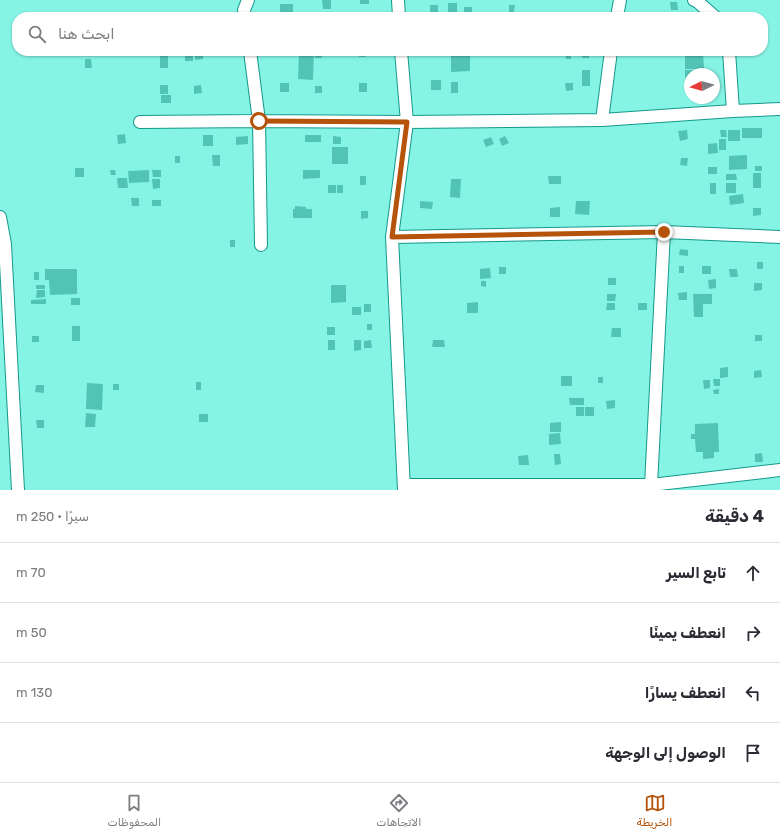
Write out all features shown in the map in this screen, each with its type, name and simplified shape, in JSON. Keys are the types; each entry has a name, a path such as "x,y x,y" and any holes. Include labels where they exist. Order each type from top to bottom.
{"street":[{"path":"244,12 248,0"},
{"path":"398,0 399,12"},
{"path":"618,12 620,0"},
{"path":"694,0 709,12"},
{"path":"251,56 259,121 261,245"},
{"path":"401,56 407,122 392,237 404,487 653,488 780,470"},
{"path":"602,120 610,56"},
{"path":"729,56 733,111"},
{"path":"140,122 602,120 733,111 780,110"},
{"path":"0,217 5,244 18,490"},
{"path":"392,237 664,232 780,237"},
{"path":"653,488 664,232"}],"building":[{"path":"322,0 331,0 331,9 323,9"},
{"path":"360,0 369,0 369,4 360,4"},
{"path":"670,2 677,2 678,10 671,10"},
{"path":"448,3 457,3 457,12 448,12"},
{"path":"280,4 293,4 293,12 280,12"},
{"path":"430,5 438,5 438,12 430,12"},
{"path":"509,5 515,5 514,12 509,12"},
{"path":"464,7 472,7 472,12 464,12"},
{"path":"160,56 168,56 168,68 160,68"},
{"path":"185,56 193,56 193,61 185,61"},
{"path":"195,56 203,56 203,59 195,60"},
{"path":"299,56 314,56 313,80 298,79"},
{"path":"315,56 322,56 322,58 315,58"},
{"path":"451,56 470,56 470,71 451,72"},
{"path":"566,56 571,56 571,59 566,59"},
{"path":"582,56 589,56 589,58 582,58"},
{"path":"685,56 703,56 704,68 685,68"},
{"path":"85,59 91,59 92,68 85,68"},
{"path":"582,70 590,70 590,86 582,86"},
{"path":"431,80 441,80 441,90 431,90"},
{"path":"451,82 458,82 458,93 451,93"},
{"path":"280,83 289,83 289,92 280,92"},
{"path":"359,83 367,83 367,92 359,92"},
{"path":"565,83 573,83 573,90 566,91"},
{"path":"160,85 168,85 168,94 160,94"},
{"path":"201,85 202,93 194,94 194,86"},
{"path":"315,86 322,86 322,93 315,93"},
{"path":"161,95 171,95 171,103 161,103"},
{"path":"742,128 762,128 762,138 742,138"},
{"path":"687,130 688,139 680,141 678,131"},
{"path":"720,130 726,130 727,137 721,137"},
{"path":"728,130 740,130 740,141 728,141"},
{"path":"125,134 126,143 118,144 117,135"},
{"path":"203,135 213,135 213,146 203,146"},
{"path":"305,135 321,135 321,142 305,142"},
{"path":"248,136 248,144 236,145 236,137"},
{"path":"333,136 341,137 341,144 333,144"},
{"path":"505,136 509,143 502,146 499,139"},
{"path":"491,137 494,144 486,147 483,140"},
{"path":"719,139 726,139 726,150 719,150"},
{"path":"717,143 718,153 708,154 708,144"},
{"path":"332,147 348,147 348,164 332,164"},
{"path":"212,155 220,155 220,166 213,166"},
{"path":"747,155 747,169 729,170 729,156"},
{"path":"175,156 180,156 180,163 175,163"},
{"path":"681,158 688,158 687,166 680,165"},
{"path":"755,166 762,166 762,171 755,171"},
{"path":"708,167 717,167 717,174 708,174"},
{"path":"75,168 84,168 84,177 75,177"},
{"path":"110,170 115,170 116,175 111,175"},
{"path":"149,170 149,182 129,183 128,171"},
{"path":"152,170 161,170 161,177 153,177"},
{"path":"303,170 320,170 320,178 303,179"},
{"path":"753,173 761,173 761,188 753,188"},
{"path":"726,174 736,174 737,180 726,180"},
{"path":"360,176 366,176 366,185 360,185"},
{"path":"548,176 561,176 561,184 549,184"},
{"path":"117,178 127,178 128,188 118,188"},
{"path":"152,179 160,179 160,188 153,189"},
{"path":"451,179 461,179 460,198 450,197"},
{"path":"710,183 716,183 716,194 710,194"},
{"path":"726,183 736,183 736,193 726,193"},
{"path":"328,185 336,185 336,193 328,193"},
{"path":"337,185 343,185 343,193 337,193"},
{"path":"743,194 744,203 730,205 729,196"},
{"path":"131,198 139,198 139,206 132,206"},
{"path":"152,200 161,200 161,206 152,206"},
{"path":"420,201 433,202 432,209 420,208"},
{"path":"576,201 590,201 589,215 575,214"},
{"path":"295,206 312,209 312,218 293,218 293,209 295,209"},
{"path":"560,207 560,217 550,217 550,208"},
{"path":"753,208 761,208 761,215 753,216"},
{"path":"361,211 368,211 368,218 361,219"},
{"path":"230,240 235,240 235,247 230,247"},
{"path":"680,249 688,250 688,256 679,255"},
{"path":"757,262 763,262 763,269 757,269"},
{"path":"679,266 684,266 684,273 679,273"},
{"path":"702,266 711,266 711,274 702,274"},
{"path":"499,267 506,267 506,274 499,274"},
{"path":"490,268 491,278 480,279 480,269"},
{"path":"45,269 77,269 77,294 50,295 49,280 45,280"},
{"path":"729,269 737,269 738,277 730,277"},
{"path":"34,272 39,272 39,280 34,280"},
{"path":"608,278 616,278 616,285 608,285"},
{"path":"716,279 716,288 709,289 708,280"},
{"path":"481,281 486,281 486,287 481,286"},
{"path":"754,283 762,283 762,290 754,291"},
{"path":"36,285 45,285 45,289 36,289"},
{"path":"331,285 346,285 346,302 331,303"},
{"path":"37,290 45,290 45,297 36,298"},
{"path":"687,292 687,300 679,300 678,293"},
{"path":"607,294 616,294 615,301 607,301"},
{"path":"693,294 712,294 712,304 703,304 703,317 694,317"},
{"path":"71,298 80,298 80,305 71,305"},
{"path":"46,299 46,304 31,304 31,300"},
{"path":"478,302 478,313 467,313 467,303"},
{"path":"607,303 615,303 615,310 606,310"},
{"path":"638,303 647,303 647,310 638,310"},
{"path":"364,304 371,304 371,312 364,312"},
{"path":"352,307 361,307 361,315 352,315"},
{"path":"367,324 372,324 372,330 367,330"},
{"path":"72,326 80,326 80,341 72,341"},
{"path":"327,327 335,327 335,335 327,335"},
{"path":"612,328 621,328 621,337 611,337"},
{"path":"755,335 762,335 762,341 755,341"},
{"path":"32,336 39,336 39,342 32,342"},
{"path":"328,340 335,340 335,350 328,350"},
{"path":"354,340 361,340 361,350 354,351"},
{"path":"371,340 372,348 364,348 364,341"},
{"path":"433,340 444,340 445,347 432,347"},
{"path":"728,367 728,377 720,378 720,368"},
{"path":"761,370 762,377 754,378 754,371"},
{"path":"561,376 572,376 572,386 561,386"},
{"path":"598,377 603,377 603,383 598,383"},
{"path":"713,379 720,379 720,386 714,386"},
{"path":"703,380 710,380 710,388 704,389"},
{"path":"196,382 201,382 201,390 196,390"},
{"path":"87,383 103,384 102,410 86,409"},
{"path":"113,384 119,384 119,390 113,390"},
{"path":"36,385 44,385 44,393 35,392"},
{"path":"719,389 719,394 714,394 713,390"},
{"path":"569,398 584,398 584,405 570,405"},
{"path":"615,400 615,408 607,409 606,401"},
{"path":"576,407 584,407 584,416 576,416"},
{"path":"585,407 594,407 594,416 585,416"},
{"path":"86,413 96,414 95,427 85,427"},
{"path":"199,414 208,414 208,422 199,422"},
{"path":"36,420 44,420 44,428 37,428"},
{"path":"561,422 561,432 550,432 550,423"},
{"path":"718,423 719,452 714,452 714,458 703,459 703,452 696,452 695,439 691,439 691,434 695,434 695,424"},
{"path":"560,433 561,444 549,445 549,434"},
{"path":"762,453 763,462 755,462 755,454"},
{"path":"554,454 560,454 561,464 555,465"},
{"path":"528,455 529,465 519,465 518,456"}],"route":[{"path":"259,121 407,122 392,237 664,232"}]}
